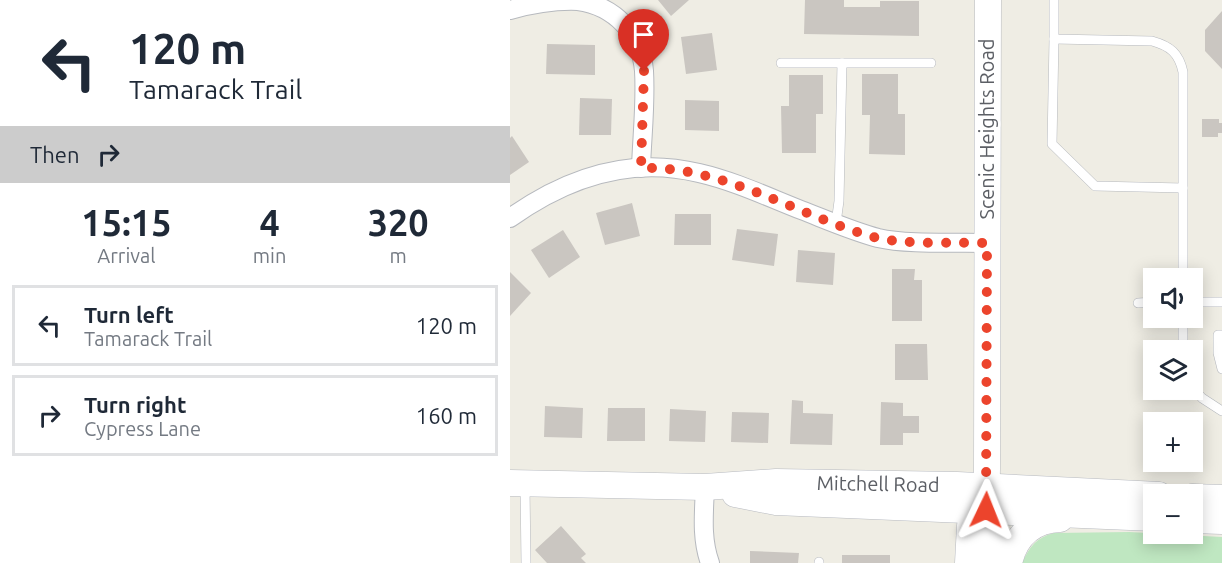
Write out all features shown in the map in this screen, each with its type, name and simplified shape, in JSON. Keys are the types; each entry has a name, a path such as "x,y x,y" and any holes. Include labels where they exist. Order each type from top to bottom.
{"main road":[{"name":"Scenic Heights Road","path":"988,0 986,498 994,530 992,563"},
{"name":"Mitchell Road","path":"517,484 705,487 776,482 986,498 1143,517"},
{"name":"Mitchell Road","path":"986,498 1143,495"},
{"path":"1203,497 1222,498"},
{"path":"968,563 970,526 986,498"},
{"path":"1009,563 1018,538 1040,522 1055,519 1120,516"},
{"path":"1203,520 1222,521"}],"street":[{"path":"510,9 541,2 577,1 598,6 617,16 631,31 640,51 644,71 641,168"},
{"path":"510,218 564,185 596,174 663,167 719,178 880,238 987,243"},
{"path":"705,487 703,529 705,549 711,563"}],"lane":[{"path":"1054,0 1052,144 1095,186 1183,188"},
{"path":"1054,39 1152,40 1174,50 1180,59 1183,72 1183,268"},
{"path":"781,63 932,63"},
{"path":"836,223 840,201 842,63"},
{"path":"1203,302 1222,302"},
{"path":"1138,303 1143,303"},
{"path":"1222,335 1218,335 1218,353 1222,369"},
{"path":"1203,399 1222,411"},
{"path":"517,484 526,563"}],"green space":[{"path":"1054,533 1143,533 1143,544 1203,544 1203,536 1222,537 1222,563 1022,563 1034,544"}],"building":[{"path":"658,0 689,0 671,16"},
{"path":"805,0 844,0 844,7 880,7 880,1 919,1 919,36 804,34"},
{"path":"1222,11 1222,69 1205,51 1205,30"},
{"path":"712,33 717,70 686,74 681,37"},
{"path":"547,44 595,45 595,75 546,74"},
{"path":"862,74 898,74 898,114 905,114 905,155 869,154 870,115 862,115"},
{"path":"789,75 823,75 823,114 816,114 816,153 782,153 781,106 789,106"},
{"path":"580,98 612,99 611,135 579,135"},
{"path":"685,100 719,101 719,131 685,130"},
{"path":"1202,119 1219,119 1219,123 1222,123 1222,133 1218,133 1218,137 1202,137"},
{"path":"512,136 529,162 510,175 510,138"},
{"path":"632,203 640,236 605,245 596,213"},
{"path":"675,214 711,214 711,245 674,245"},
{"path":"737,229 778,234 774,266 732,260"},
{"path":"563,230 580,257 549,278 531,250"},
{"path":"798,250 835,253 833,285 796,282"},
{"path":"892,269 915,269 914,280 922,280 922,321 892,321"},
{"path":"510,272 531,293 510,316"},
{"path":"895,344 927,344 928,380 895,380"},
{"path":"792,400 803,401 803,413 833,414 832,445 790,444"},
{"path":"881,402 903,403 903,416 919,416 919,433 903,433 903,445 880,445"},
{"path":"545,406 583,408 582,438 544,437"},
{"path":"608,408 645,408 645,441 607,441"},
{"path":"670,409 706,411 705,442 669,441"},
{"path":"732,412 769,413 768,443 731,442"},
{"path":"561,526 586,554 581,558 586,563 547,563 535,550"},
{"path":"750,551 799,553 798,563 750,563"},
{"path":"842,555 890,555 890,563 842,563"}],"route":[{"path":"644,71 641,168 663,167 697,172 729,182 855,231 880,238 987,243 986,510"}]}
